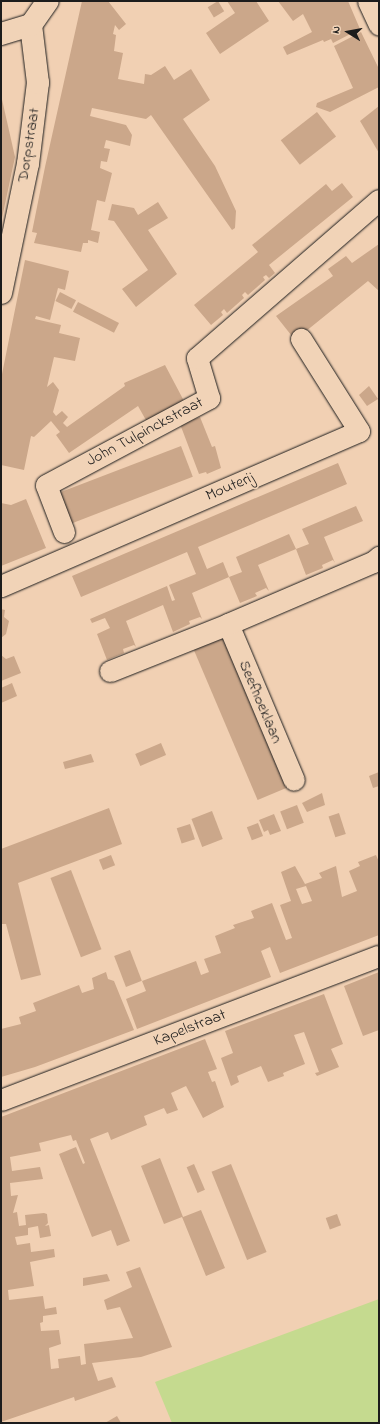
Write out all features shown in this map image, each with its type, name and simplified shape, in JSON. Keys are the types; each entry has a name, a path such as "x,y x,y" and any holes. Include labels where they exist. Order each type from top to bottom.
{"street":[{"path":"1,34 31,25 48,1"},
{"path":"368,1 379,25"},
{"name":"Dorpstraat","path":"1,293 28,164 38,83 31,25"},
{"name":"John Tulpinckstraat","path":"64,532 46,485 209,398 197,358 379,200"},
{"name":"Mouterij","path":"1,586 359,431 301,339"},
{"path":"110,671 228,624 373,562 379,557"},
{"name":"Seefhoeklaan","path":"228,624 294,780"},
{"name":"Kapelstraat","path":"1,1100 379,956"}],"green space":[{"path":"379,1299 379,1423 172,1423 155,1382"}],"building":[{"path":"82,1 108,1 126,24 119,30 115,25 113,34 116,35 114,51 123,53 118,79 144,84 145,74 151,75 165,66 174,80 191,69 210,100 183,119 215,166 236,211 235,228 232,230 151,115 146,119 92,108 90,116 126,125 132,135 130,146 106,140 104,148 110,149 107,162 101,161 100,168 112,173 105,202 97,200 91,230 100,232 98,243 88,240 88,243 83,243 81,252 34,243 37,233 32,232"},
{"path":"218,1 224,11 214,17 208,7"},
{"path":"227,1 256,1 269,21 220,54 206,33 235,13"},
{"path":"278,1 348,1 360,29 333,43 331,39 324,42 323,40 287,55 283,47 312,32 303,14 293,21"},
{"path":"361,32 379,69 379,87 330,112 316,107 317,103 353,88 334,46"},
{"path":"1,95 15,157 2,218 1,218"},
{"path":"379,106 379,153 360,121"},
{"path":"317,112 336,136 300,165 281,140"},
{"path":"342,183 353,197 269,265 275,273 269,278 266,275 263,277 265,280 248,295 245,292 242,295 244,298 227,313 224,309 221,312 223,315 211,325 194,305 258,252 252,245 326,184 332,191"},
{"path":"158,202 168,218 148,230 177,274 136,307 122,289 148,270 114,221 108,220 112,204 134,208 138,215"},
{"path":"379,244 379,291 368,281 295,340 276,316 333,276 328,269 346,256 352,263"},
{"path":"25,260 69,271 65,290 58,288 50,320 36,316 35,319 61,325 59,333 80,338 75,361 54,357 47,387 53,382 59,390 53,412 56,416 62,411 68,417 63,423 67,427 125,386 124,383 165,365 184,401 147,422 138,406 69,453 56,435 60,432 51,421 34,437 31,436 24,470 1,465 1,379"},
{"path":"60,292 76,300 71,309 55,301"},
{"path":"78,302 119,323 114,333 73,312"},
{"path":"369,386 378,399 367,406 359,395"},
{"path":"200,417 212,447 215,446 221,468 207,474 206,472 199,474 180,424"},
{"path":"181,446 193,477 71,523 60,493"},
{"path":"338,463 347,484 198,547 207,569 223,562 229,577 192,593 202,619 200,617 189,621 190,624 173,632 163,605 126,621 136,647 134,645 123,649 124,653 107,660 97,634 110,628 105,618 92,623 90,619 167,586 172,601 175,600 169,585 196,574 187,552 81,597 72,576"},
{"path":"26,499 46,548 1,566 1,503 11,505"},
{"path":"356,506 363,521 324,537 335,563 333,560 322,565 323,568 306,575 296,549 309,544 302,529"},
{"path":"289,534 296,549 258,565 269,591 266,588 255,593 257,596 240,603 229,577 242,572 236,557"},
{"path":"1,609 5,610 4,617 9,621 6,634 1,638"},
{"path":"223,629 290,786 258,800 191,643"},
{"path":"1,655 6,659 14,656 21,673 1,681"},
{"path":"12,683 17,696 1,703 1,688"},
{"path":"161,743 166,755 140,766 135,754"},
{"path":"91,754 94,762 65,769 63,762"},
{"path":"379,772 379,786 373,788 369,776"},
{"path":"322,793 325,805 307,812 302,803"},
{"path":"297,805 304,823 287,829 280,811"},
{"path":"109,808 122,844 18,883 41,975 21,980 6,924 1,924 1,849"},
{"path":"212,811 223,839 202,847 191,819"},
{"path":"339,813 346,834 335,837 329,816"},
{"path":"274,814 281,831 270,835 268,830 264,832 259,820"},
{"path":"258,823 263,836 252,840 247,827"},
{"path":"190,824 195,839 182,844 177,828"},
{"path":"111,855 115,865 103,870 99,860"},
{"path":"376,855 379,862 379,935 280,973 270,947 261,951 271,977 137,1029 126,999 146,991 142,981 196,961 201,975 209,972 204,959 221,953 215,936 235,928 233,925 254,918 251,911 272,903 286,940 292,938 280,905 291,901 281,872 295,866 305,884 322,878 319,873 336,866 342,897 357,891 349,871 360,866 358,862","holes":["306,886 312,901 302,904 296,889"]},
{"path":"71,870 101,949 81,957 50,878"},
{"path":"130,950 142,981 126,987 114,956"},
{"path":"106,972 108,979 114,981 134,1030 35,1067 1,1077 1,1029 21,1024 19,1017 36,1011 33,1003 79,985 82,993 94,989 92,978"},
{"path":"379,972 379,1030 363,1036 344,986"},
{"path":"324,994 343,1044 331,1049 339,1067 317,1076 315,1073 319,1072 304,1032 294,1035 305,1064 283,1073 284,1076 268,1082 261,1066 237,1076 239,1082 231,1086 221,1058 233,1053 225,1031"},
{"path":"205,1039 217,1069 208,1072 212,1082 215,1081 224,1107 203,1118 186,1086 171,1093 178,1110 167,1114 164,1108 144,1116 147,1125 111,1140 108,1132 90,1139 130,1241 117,1246 111,1230 92,1237 59,1154 76,1147 83,1164 85,1163 76,1140 73,1141 71,1135 39,1143 41,1151 10,1157 12,1171 40,1167 43,1179 10,1183 11,1196 18,1195 13,1213 17,1212 19,1226 26,1225 25,1215 47,1214 48,1223 45,1226 49,1225 51,1236 40,1238 38,1226 28,1228 28,1235 15,1237 17,1245 30,1243 31,1252 54,1249 55,1257 30,1262 34,1286 8,1290 9,1300 43,1296 45,1309 56,1307 57,1314 43,1316 43,1322 40,1323 41,1331 59,1330 61,1344 49,1348 51,1369 59,1368 58,1359 80,1356 81,1365 86,1364 84,1344 133,1338 120,1307 107,1310 104,1300 132,1287 126,1272 140,1267 172,1347 141,1357 92,1363 98,1381 112,1377 116,1387 75,1401 74,1397 1,1422 1,1117"},
{"path":"160,1158 183,1217 201,1210 225,1268 206,1276 182,1217 164,1224 141,1166"},
{"path":"194,1164 205,1190 198,1193 187,1167"},
{"path":"231,1164 267,1252 247,1260 212,1172"},
{"path":"337,1214 341,1225 330,1229 326,1218"},
{"path":"107,1274 110,1281 83,1286 83,1278"},
{"path":"117,1416 121,1423 105,1423"}]}
